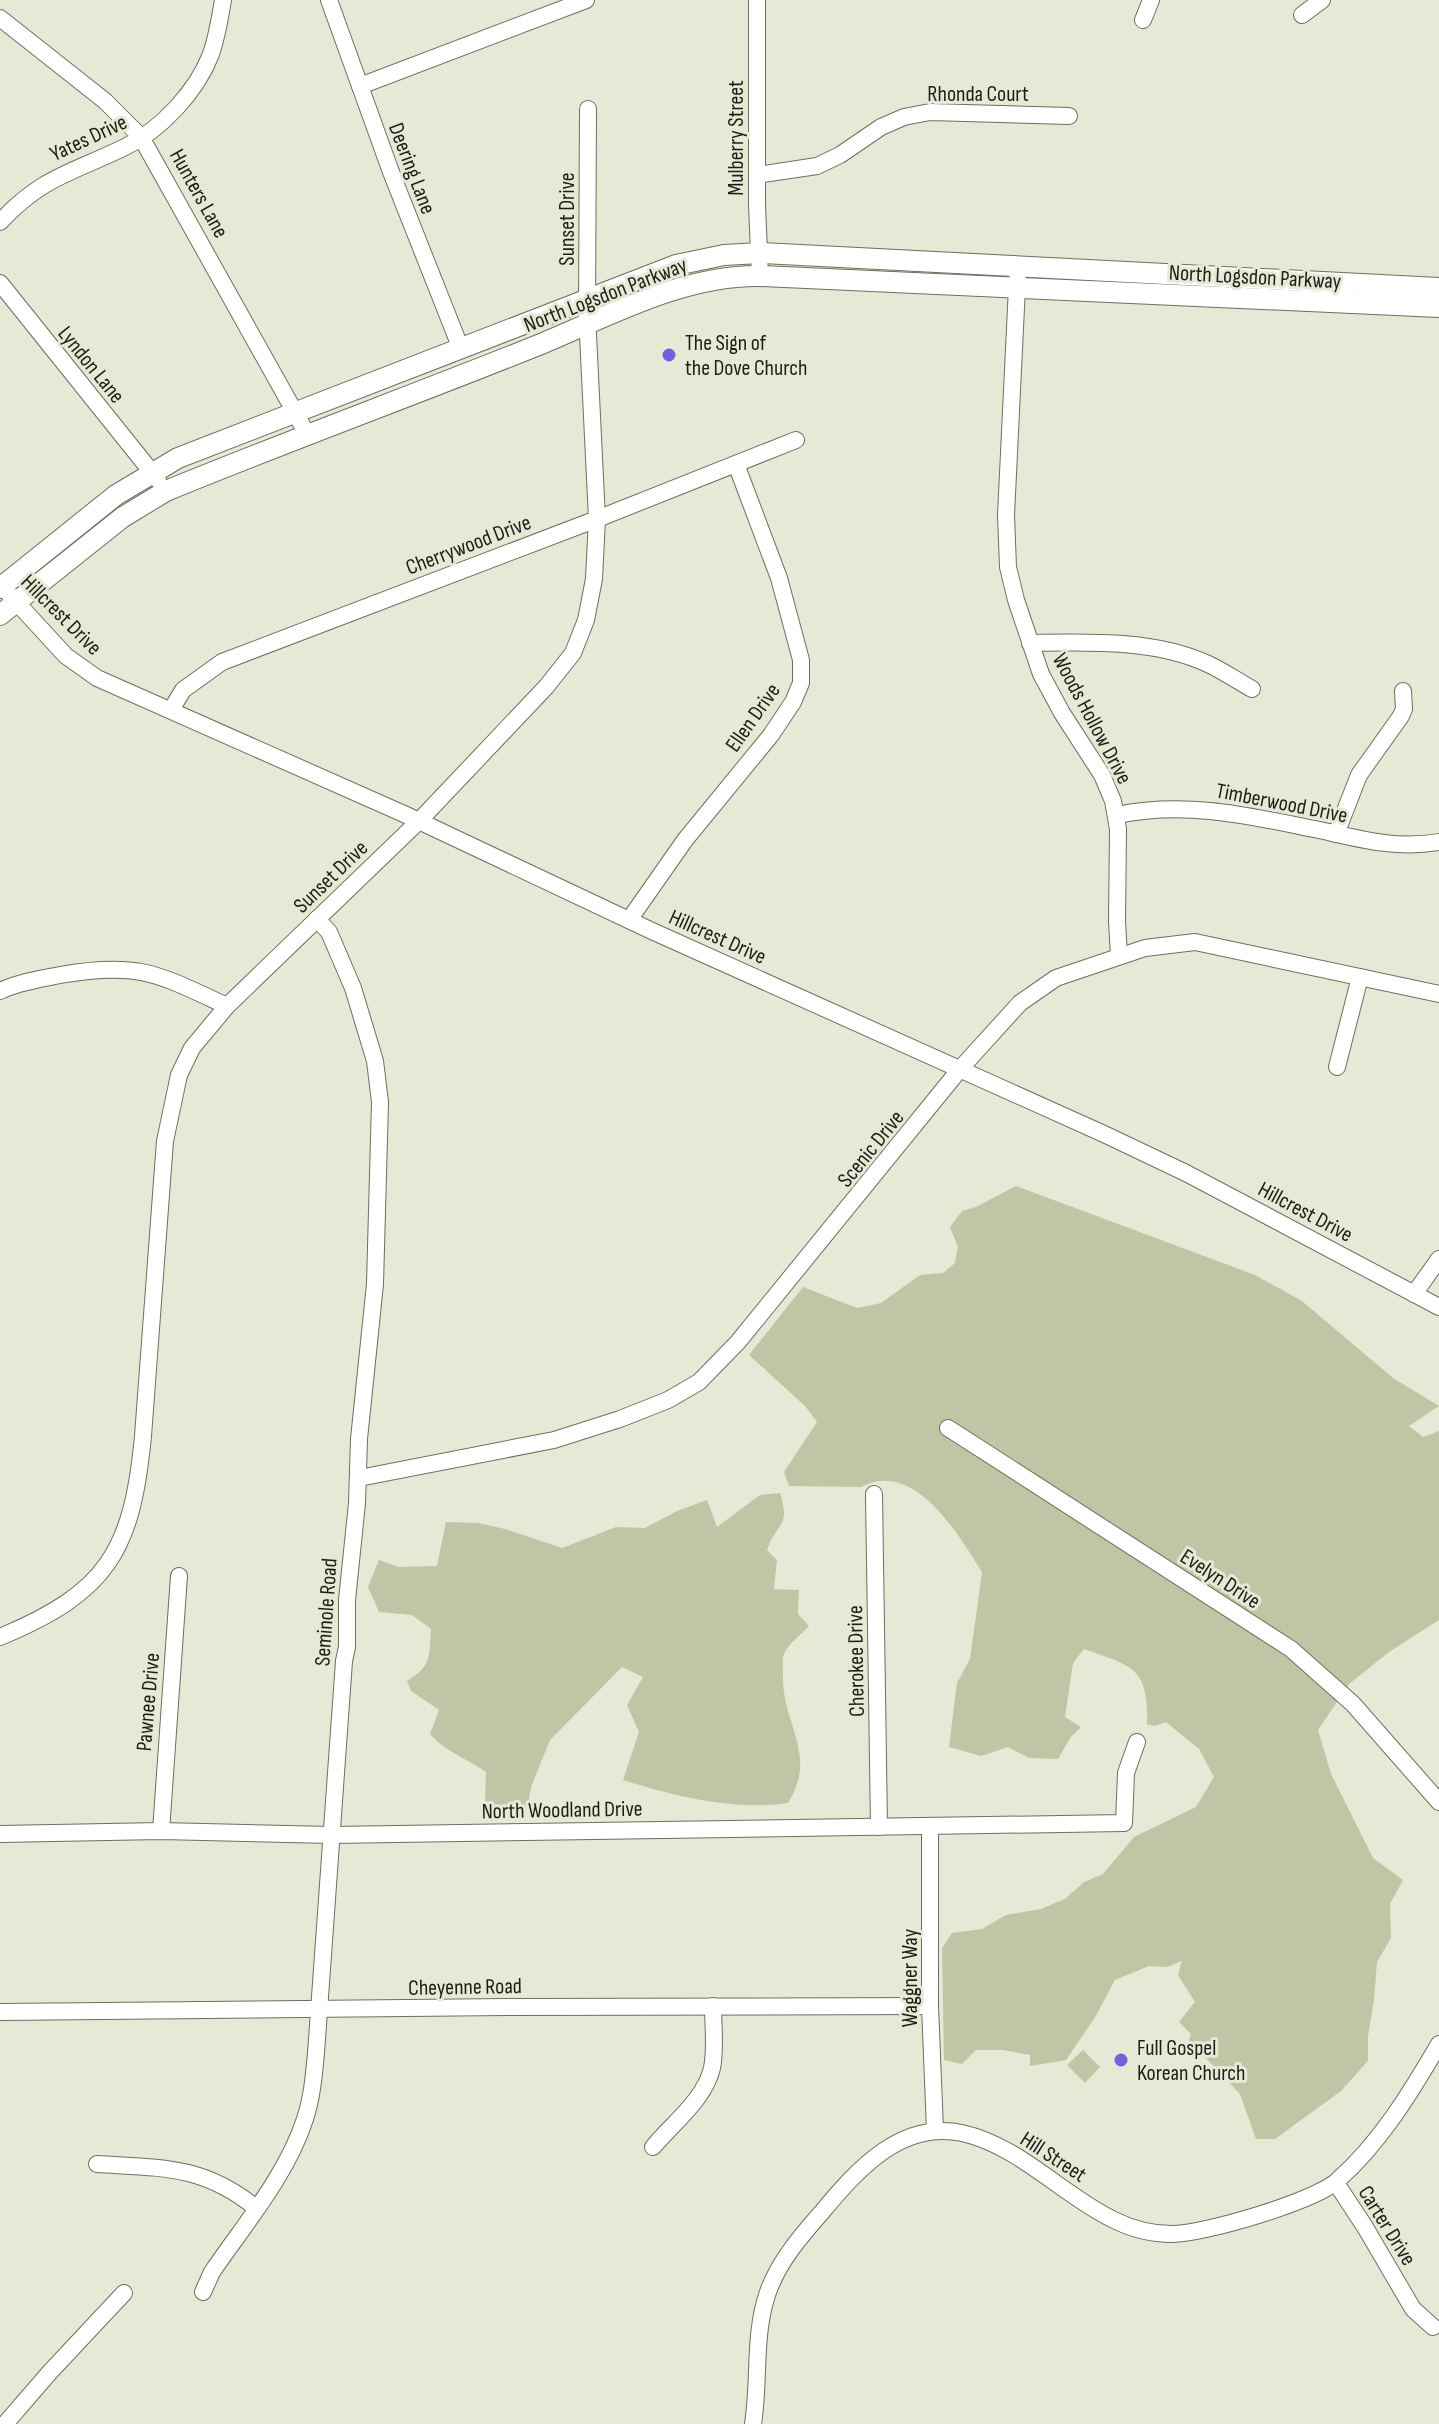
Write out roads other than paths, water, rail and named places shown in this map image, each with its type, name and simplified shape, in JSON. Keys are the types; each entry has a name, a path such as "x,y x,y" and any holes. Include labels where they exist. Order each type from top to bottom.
{"main road":[{"name":"North Logsdon Parkway","path":"1,585 116,495 178,458 688,262 724,255 760,253 1439,288"},
{"name":"North Logsdon Parkway","path":"8,609 123,517 166,491 650,298 698,283 760,276 1439,307"}],"street":[{"name":"Yates Drive","path":"0,222 17,203 40,185 141,137 172,111 198,80 214,45 223,0"},
{"name":"Deering Lane","path":"329,0 461,349"},
{"path":"360,86 586,0"},
{"name":"Mulberry Street","path":"757,0 760,276"},
{"path":"1143,20 1151,0"},
{"path":"1302,15 1322,0"},
{"name":"Hunters Lane","path":"0,18 105,101 141,137 307,434"},
{"name":"Sunset Drive","path":"0,1637 52,1614 82,1592 111,1557 130,1515 138,1485 165,1141 179,1075 192,1048 227,1006 419,821 546,687 573,653 586,620 591,599 597,519 587,301 588,109"},
{"name":"Rhonda Court","path":"757,175 817,166 840,155 881,127 917,114 1069,116"},
{"name":"Woods Hollow Drive","path":"1018,266 1005,532 1008,567 1030,643 1047,687 1102,775 1117,815 1119,956"},
{"name":"Lyndon Lane","path":"0,283 166,491"},
{"path":"1364,305 1365,283"},
{"name":"Cherrywood Drive","path":"171,710 183,690 222,662 796,440"},
{"name":"Ellen Drive","path":"629,920 685,840 771,735 793,702 801,683 801,660 779,578 736,464"},
{"name":"Hillcrest Drive","path":"1,585 8,609 97,678 419,821 1186,1173 1439,1307"},
{"path":"1030,643 1136,646 1164,651 1210,665 1252,689"},
{"path":"1336,834 1359,775 1401,716 1404,709 1403,691"},
{"name":"Timberwood Drive","path":"1117,815 1205,809 1388,845 1439,842"},
{"name":"Seminole Road","path":"203,2292 212,2272 287,2159 304,2120 315,2067 359,1478 359,1439 375,1284 380,1120 379,1081 373,1051 353,988 329,932 317,919"},
{"name":"Scenic Drive","path":"359,1478 565,1437 668,1400 699,1382 713,1371 748,1330 960,1069 1031,993 1056,978 1161,945 1195,942 1439,994"},
{"path":"0,991 40,979 84,971 135,969 178,983 227,1006"},
{"path":"1337,1067 1360,977"},
{"path":"1414,1294 1439,1259"},
{"name":"Evelyn Drive","path":"948,1428 1291,1649 1353,1704 1439,1802"},
{"name":"Cherokee Drive","path":"874,1494 879,1827"},
{"name":"Pawnee Drive","path":"161,1831 179,1576"},
{"name":"North Woodland Drive","path":"0,1834 161,1831 331,1835 1124,1823 1126,1773 1137,1742"},
{"name":"Waggner Way","path":"930,1826 930,2006 935,2130"},
{"path":"653,2147 696,2099 709,2078 713,2055 713,2006"},
{"name":"Cheyenne Road","path":"0,2012 930,2006"},
{"name":"Hill Street","path":"935,2130 982,2140 1010,2153 1113,2220 1132,2228 1175,2234 1217,2227 1282,2207 1336,2183 1375,2141 1439,2044"},
{"path":"753,2424 763,2312 775,2274 862,2167 899,2142 935,2130"},
{"path":"97,2164 195,2173 214,2181 256,2208"},
{"name":"Carter Drive","path":"1336,2183 1413,2309 1433,2327"},
{"path":"5,2424 124,2293"}],"place":[{"name":"The Sign of the Dove Church","path":"669,355"},
{"name":"Full Gospel Korean Church","path":"1121,2060"}]}
